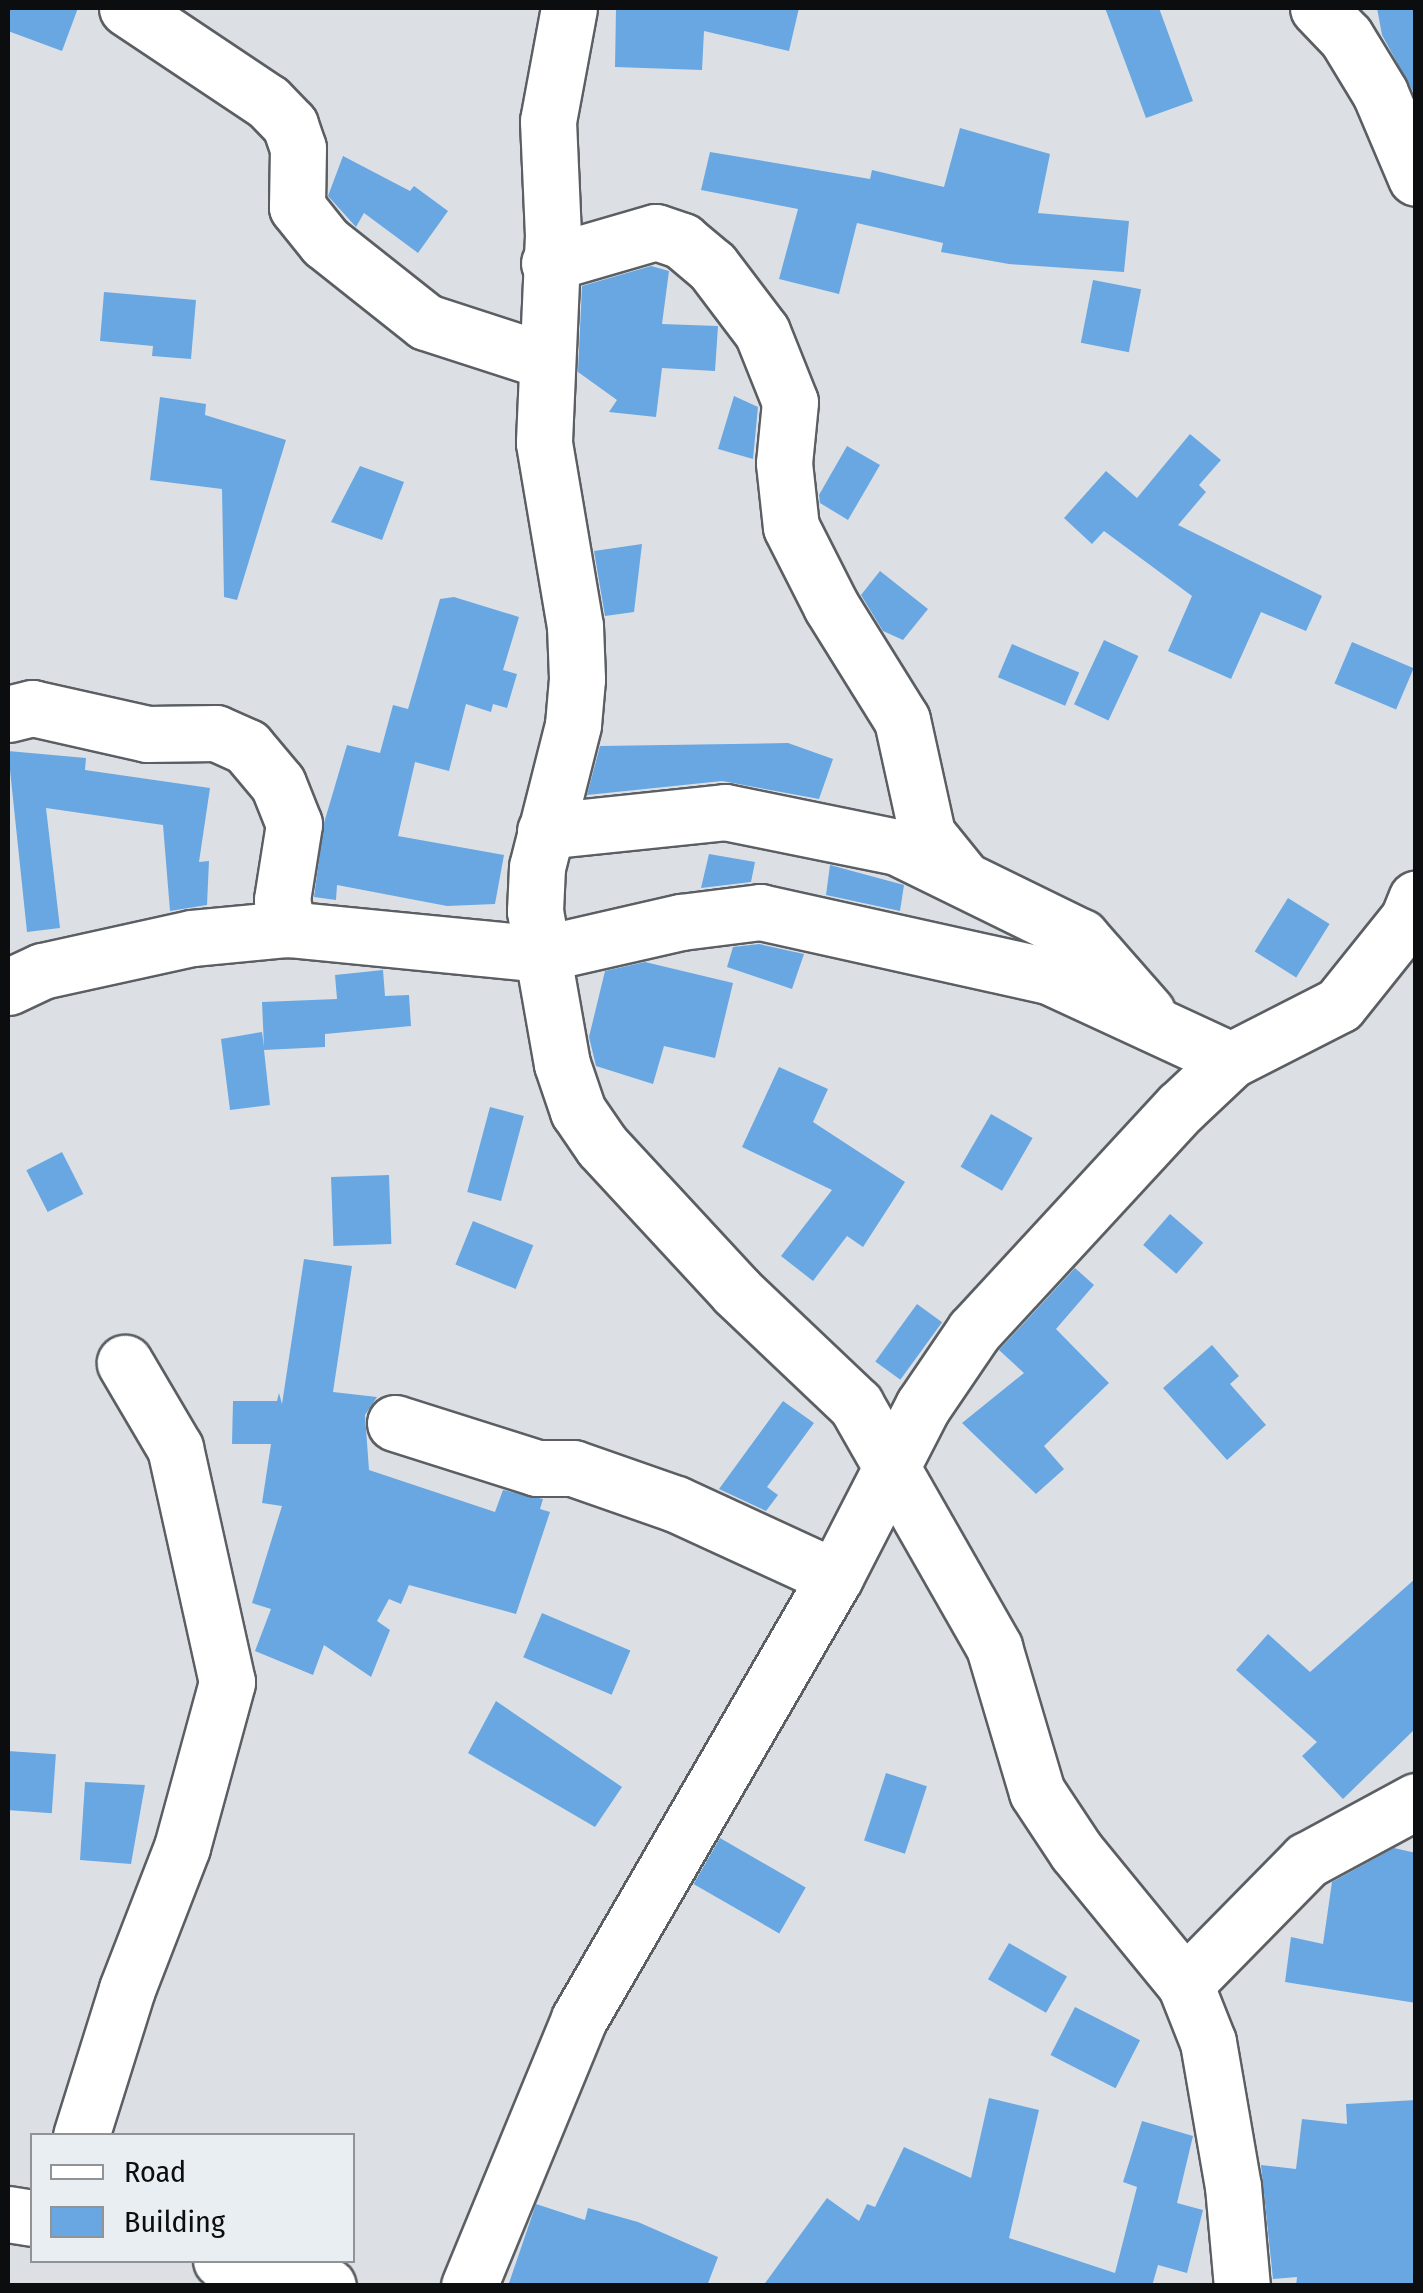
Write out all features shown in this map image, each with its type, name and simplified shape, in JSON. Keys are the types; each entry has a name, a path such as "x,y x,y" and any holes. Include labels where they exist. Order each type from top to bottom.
{"street":[{"path":"126,8 268,102 290,124 298,148 297,207 325,242 426,322 484,346 546,361"},
{"path":"568,8 548,121 544,443 575,626 577,679 573,726 546,831 536,896 541,954 562,1064 578,1112 737,1292 856,1405 994,1647 1037,1792 1076,1850 1147,1929 1186,1984 1208,2042 1233,2186 1242,2286"},
{"path":"1318,8 1346,37 1380,93 1416,178"},
{"path":"549,263 656,232 682,241 712,266 762,332 790,402 784,463 791,526 831,606 902,720 927,834 961,876"},
{"path":"16,696 147,734 216,734 247,747 278,784 294,824 282,900 288,928"},
{"path":"546,831 725,812 897,847 1080,937 1152,1018"},
{"path":"469,2286 579,2018 835,1577 893,1471 923,1406 974,1330 1231,1060 1339,1005 1408,918 1416,898"},
{"path":"8,987 42,971 192,938 288,928 541,954 681,922 760,912 1049,976 1152,1018 1231,1060"},
{"path":"82,2133 127,1990 182,1847 227,1682 175,1448 126,1363"},
{"path":"396,1423 537,1468 573,1468 676,1504 835,1577"},
{"path":"1186,1984 1307,1860 1416,1801"},
{"path":"233,2263 328,2286"}],"building":[{"path":"8,8 78,8 62,51 8,31"},
{"path":"616,8 799,8 789,51 704,31 702,70 615,67"},
{"path":"1105,8 1159,8 1193,101 1146,118"},
{"path":"1377,8 1416,8 1416,97 1382,35"},
{"path":"960,128 1050,154 1038,213 1129,221 1124,272 1009,264 941,252 943,243 857,223 839,294 779,279 798,209 701,190 710,152 870,179 872,170 944,187"},
{"path":"343,156 410,191 414,186 448,211 418,253 364,213 356,227 328,196"},
{"path":"651,266 669,271 662,324 718,326 715,371 662,368 656,417 609,412 617,400 578,372 582,286"},
{"path":"1093,280 1141,289 1129,352 1081,343"},
{"path":"104,292 196,300 191,359 152,356 153,346 100,341"},
{"path":"734,396 758,407 753,459 718,449"},
{"path":"160,397 206,404 205,415 286,440 237,600 224,597 222,489 150,480"},
{"path":"1190,434 1221,460 1199,485 1206,492 1178,525 1322,596 1306,631 1261,612 1231,679 1168,651 1192,596 1104,531 1092,544 1064,518 1106,471 1137,498"},
{"path":"847,446 880,465 848,520 820,503 819,495"},
{"path":"360,466 404,482 382,540 331,522"},
{"path":"642,544 634,612 605,616 594,551"},
{"path":"880,571 928,609 903,640 883,631 861,595"},
{"path":"454,597 519,617 503,670 517,674 507,708 493,704 491,712 466,704 449,771 415,762 398,836 504,855 495,904 447,906 337,885 336,900 314,897 324,823 347,745 380,753 393,705 408,709 440,599"},
{"path":"1104,640 1138,656 1108,720 1074,704"},
{"path":"1352,642 1414,668 1396,710 1334,683"},
{"path":"1012,644 1079,673 1065,706 998,677"},
{"path":"788,743 833,759 819,799 722,781 587,795 600,746"},
{"path":"8,751 86,758 85,770 210,788 199,862 209,861 207,905 170,911 163,825 46,808 60,928 27,932"},
{"path":"709,854 755,862 751,882 701,888"},
{"path":"830,865 904,885 900,911 826,895"},
{"path":"1288,898 1330,924 1296,977 1255,951"},
{"path":"759,944 804,954 792,989 727,967 733,947"},
{"path":"645,962 733,983 715,1058 664,1046 653,1084 596,1066 589,1037 605,971"},
{"path":"383,970 385,996 409,995 411,1026 325,1034 325,1047 264,1050 270,1105 230,1110 221,1039 262,1032 264,1047 262,1002 337,999 335,975"},
{"path":"779,1067 828,1089 813,1122 905,1182 863,1247 847,1236 813,1281 781,1256 832,1190 742,1147"},
{"path":"490,1107 524,1116 501,1201 467,1192"},
{"path":"991,1114 1033,1138 1002,1191 960,1167"},
{"path":"62,1152 83,1194 48,1212 26,1170"},
{"path":"389,1175 391,1244 333,1246 331,1177"},
{"path":"1170,1214 1203,1243 1176,1274 1143,1245"},
{"path":"473,1221 533,1245 516,1289 455,1265"},
{"path":"304,1259 352,1266 333,1392 377,1397 365,1415 369,1470 495,1512 503,1490 543,1499 540,1509 550,1512 516,1614 409,1585 401,1604 389,1599 377,1621 390,1630 371,1677 324,1645 313,1675 255,1651 271,1609 252,1603 282,1506 262,1503 271,1444 232,1444 233,1401 277,1401 279,1393 282,1404"},
{"path":"1075,1268 1094,1285 1056,1329 1109,1383 1044,1446 1064,1469 1036,1494 962,1423 1024,1373 999,1350"},
{"path":"917,1304 942,1322 900,1380 875,1361"},
{"path":"1212,1345 1239,1376 1230,1384 1266,1425 1227,1460 1163,1388"},
{"path":"783,1401 814,1423 767,1487 778,1495 766,1511 719,1489"},
{"path":"1416,1578 1416,1728 1343,1799 1302,1756 1317,1742 1236,1670 1268,1634 1310,1672"},
{"path":"542,1613 630,1651 612,1695 523,1657"},
{"path":"496,1701 622,1787 595,1827 468,1753"},
{"path":"8,1751 56,1754 52,1813 8,1810"},
{"path":"886,1773 927,1786 905,1854 864,1841"},
{"path":"85,1782 145,1785 131,1864 80,1860"},
{"path":"720,1838 806,1888 779,1933 694,1884"},
{"path":"1394,1848 1416,1853 1416,2003 1285,1982 1291,1937 1323,1944 1332,1882"},
{"path":"1009,1943 1067,1976 1046,2013 988,1979"},
{"path":"1075,2007 1140,2040 1116,2088 1050,2055"},
{"path":"989,2098 1039,2110 1009,2238 1115,2273 1137,2187 1123,2182 1142,2121 1193,2136 1177,2203 1203,2210 1187,2273 1158,2265 1152,2286 763,2286 827,2198 859,2221 867,2204 875,2207 904,2147 971,2178"},
{"path":"1416,2100 1416,2286 1296,2286 1297,2277 1273,2279 1261,2165 1296,2169 1302,2119 1347,2124 1346,2104"},
{"path":"536,2204 585,2220 588,2208 638,2222 718,2257 707,2286 508,2286"}]}
